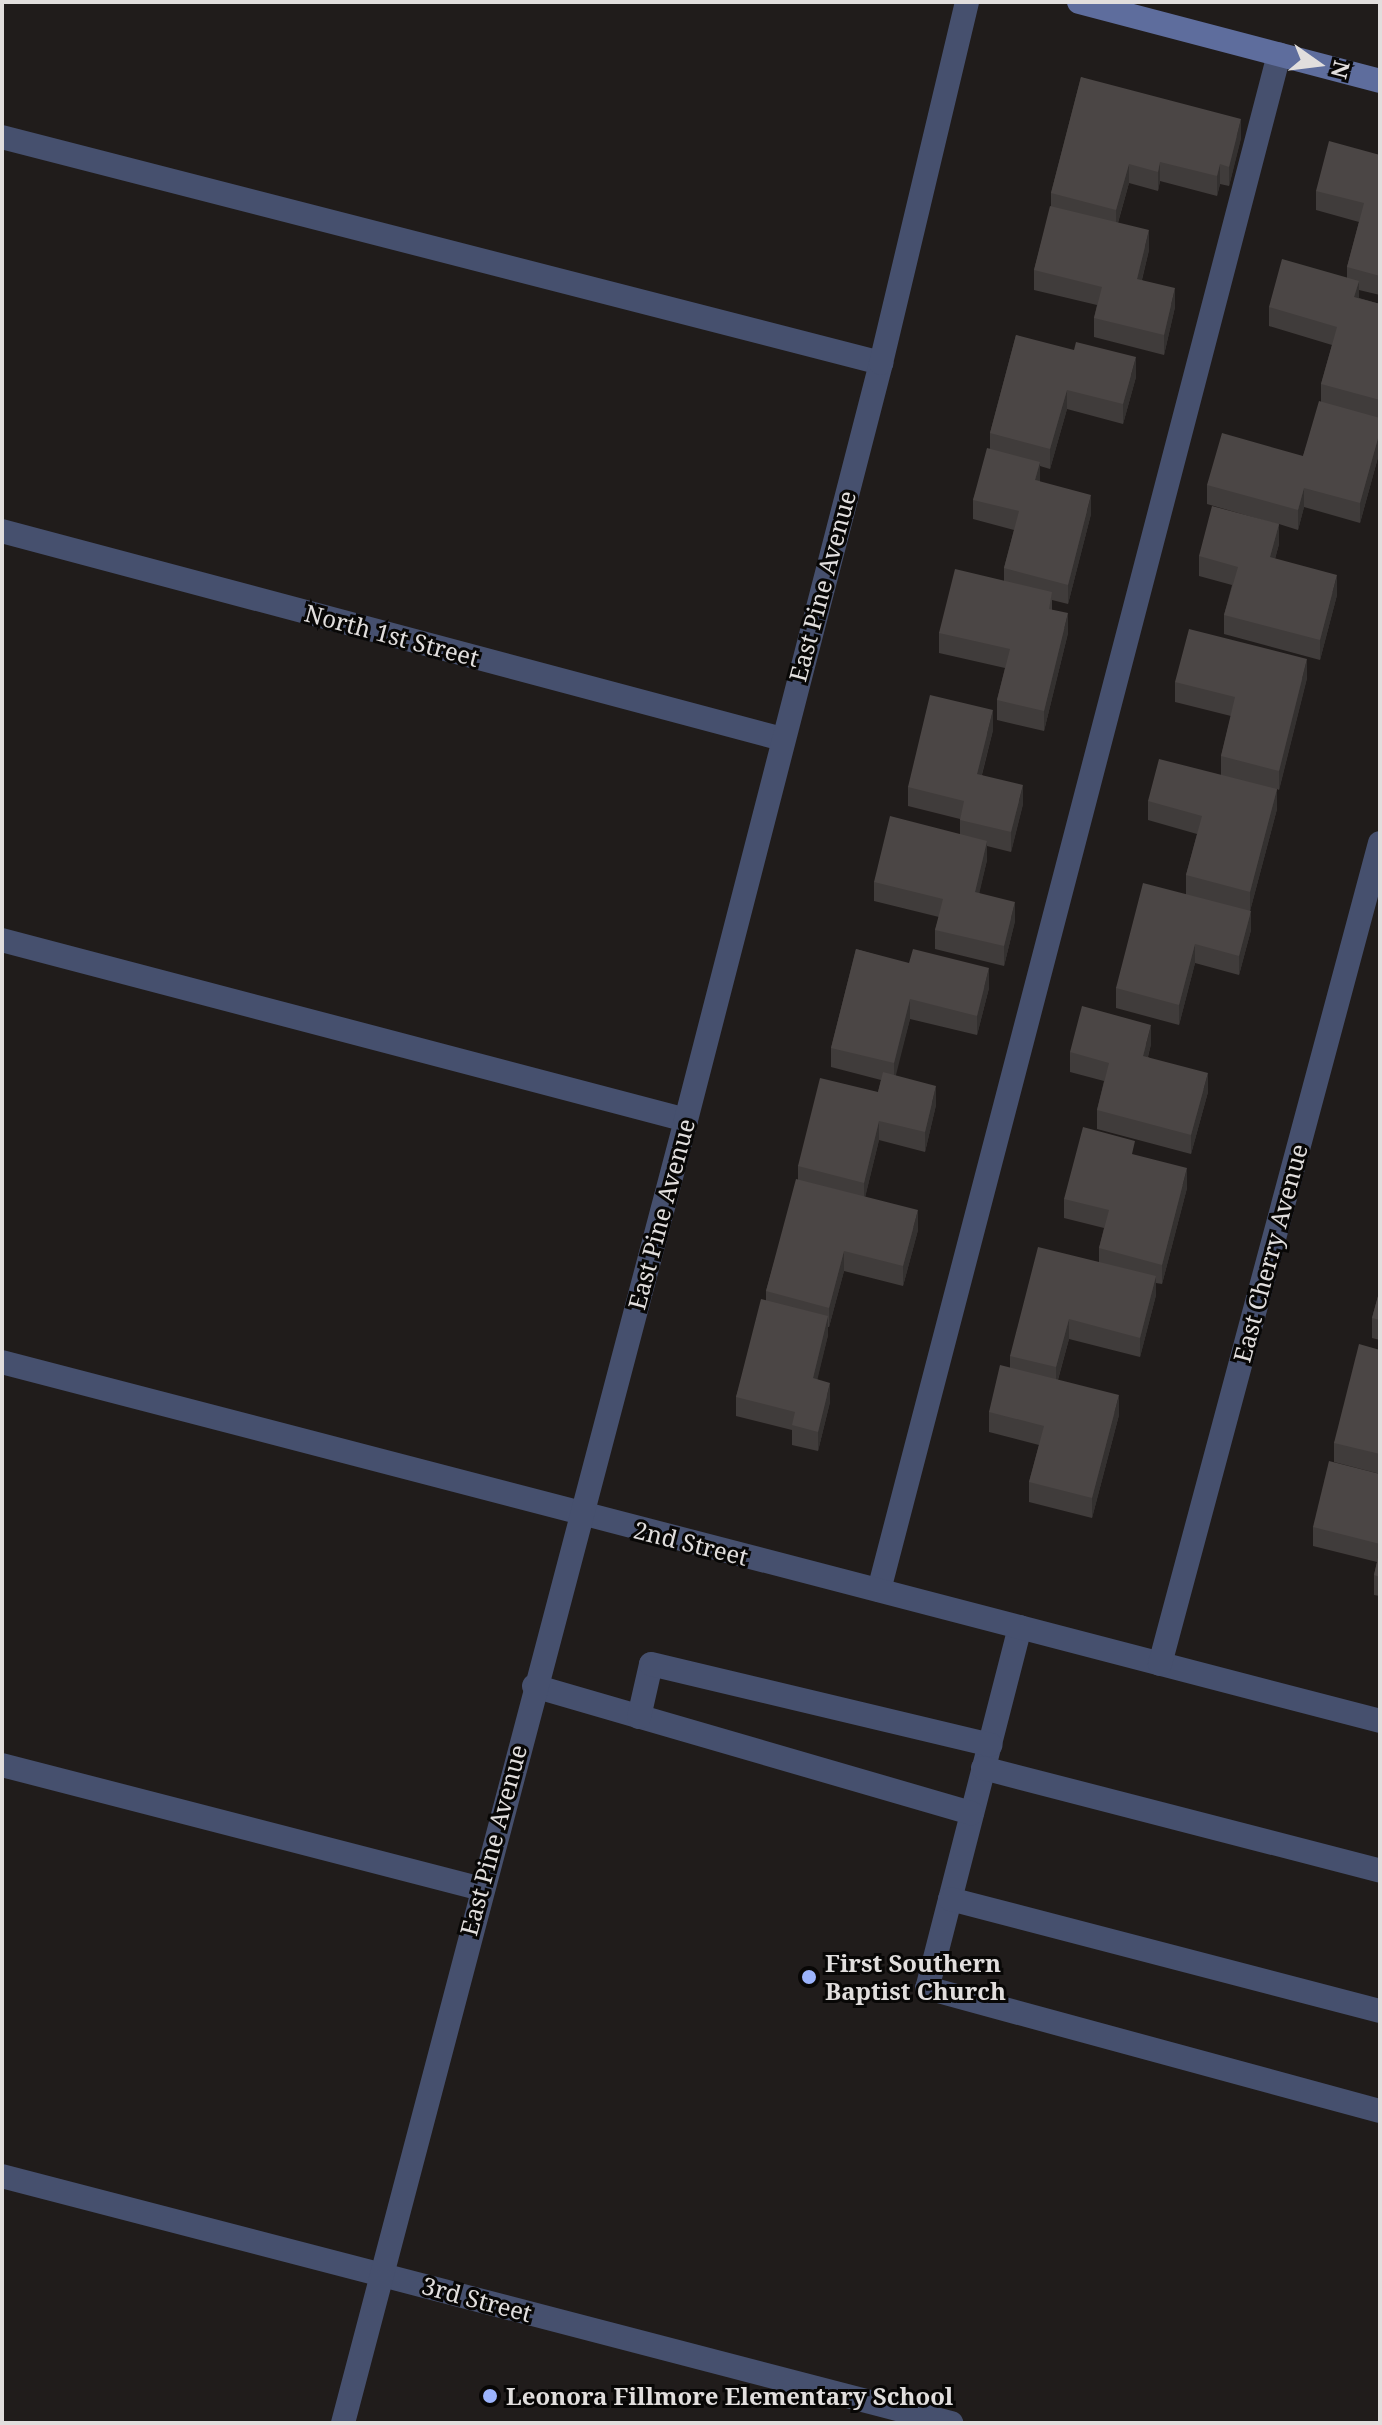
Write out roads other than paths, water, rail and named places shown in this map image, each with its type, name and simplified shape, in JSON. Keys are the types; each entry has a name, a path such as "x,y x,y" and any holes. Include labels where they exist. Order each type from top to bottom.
{"street":[{"name":"East Pine Avenue","path":"343,2423 480,1889 686,1120 881,363 967,2"},
{"path":"1079,2 1380,81"},
{"path":"879,1590 1279,54"},
{"path":"2,137 881,363"},
{"name":"North 1st Street","path":"2,531 782,739"},
{"name":"East Cherry Avenue","path":"1160,1664 1380,843"},
{"path":"2,940 686,1120"},
{"name":"2nd Street","path":"2,1362 1380,1721"},
{"path":"1020,1627 927,1988 1380,2111"},
{"path":"639,1717 651,1664 987,1756 1380,1871"},
{"path":"534,1686 972,1813"},
{"path":"2,1765 480,1889"},
{"path":"950,1899 1380,2011"},
{"name":"3rd Street","path":"2,2176 951,2423"}],"place":[{"name":"First Southern Baptist Church","path":"809,1977"},
{"name":"Leonora Fillmore Elementary School","path":"490,2396"}]}
